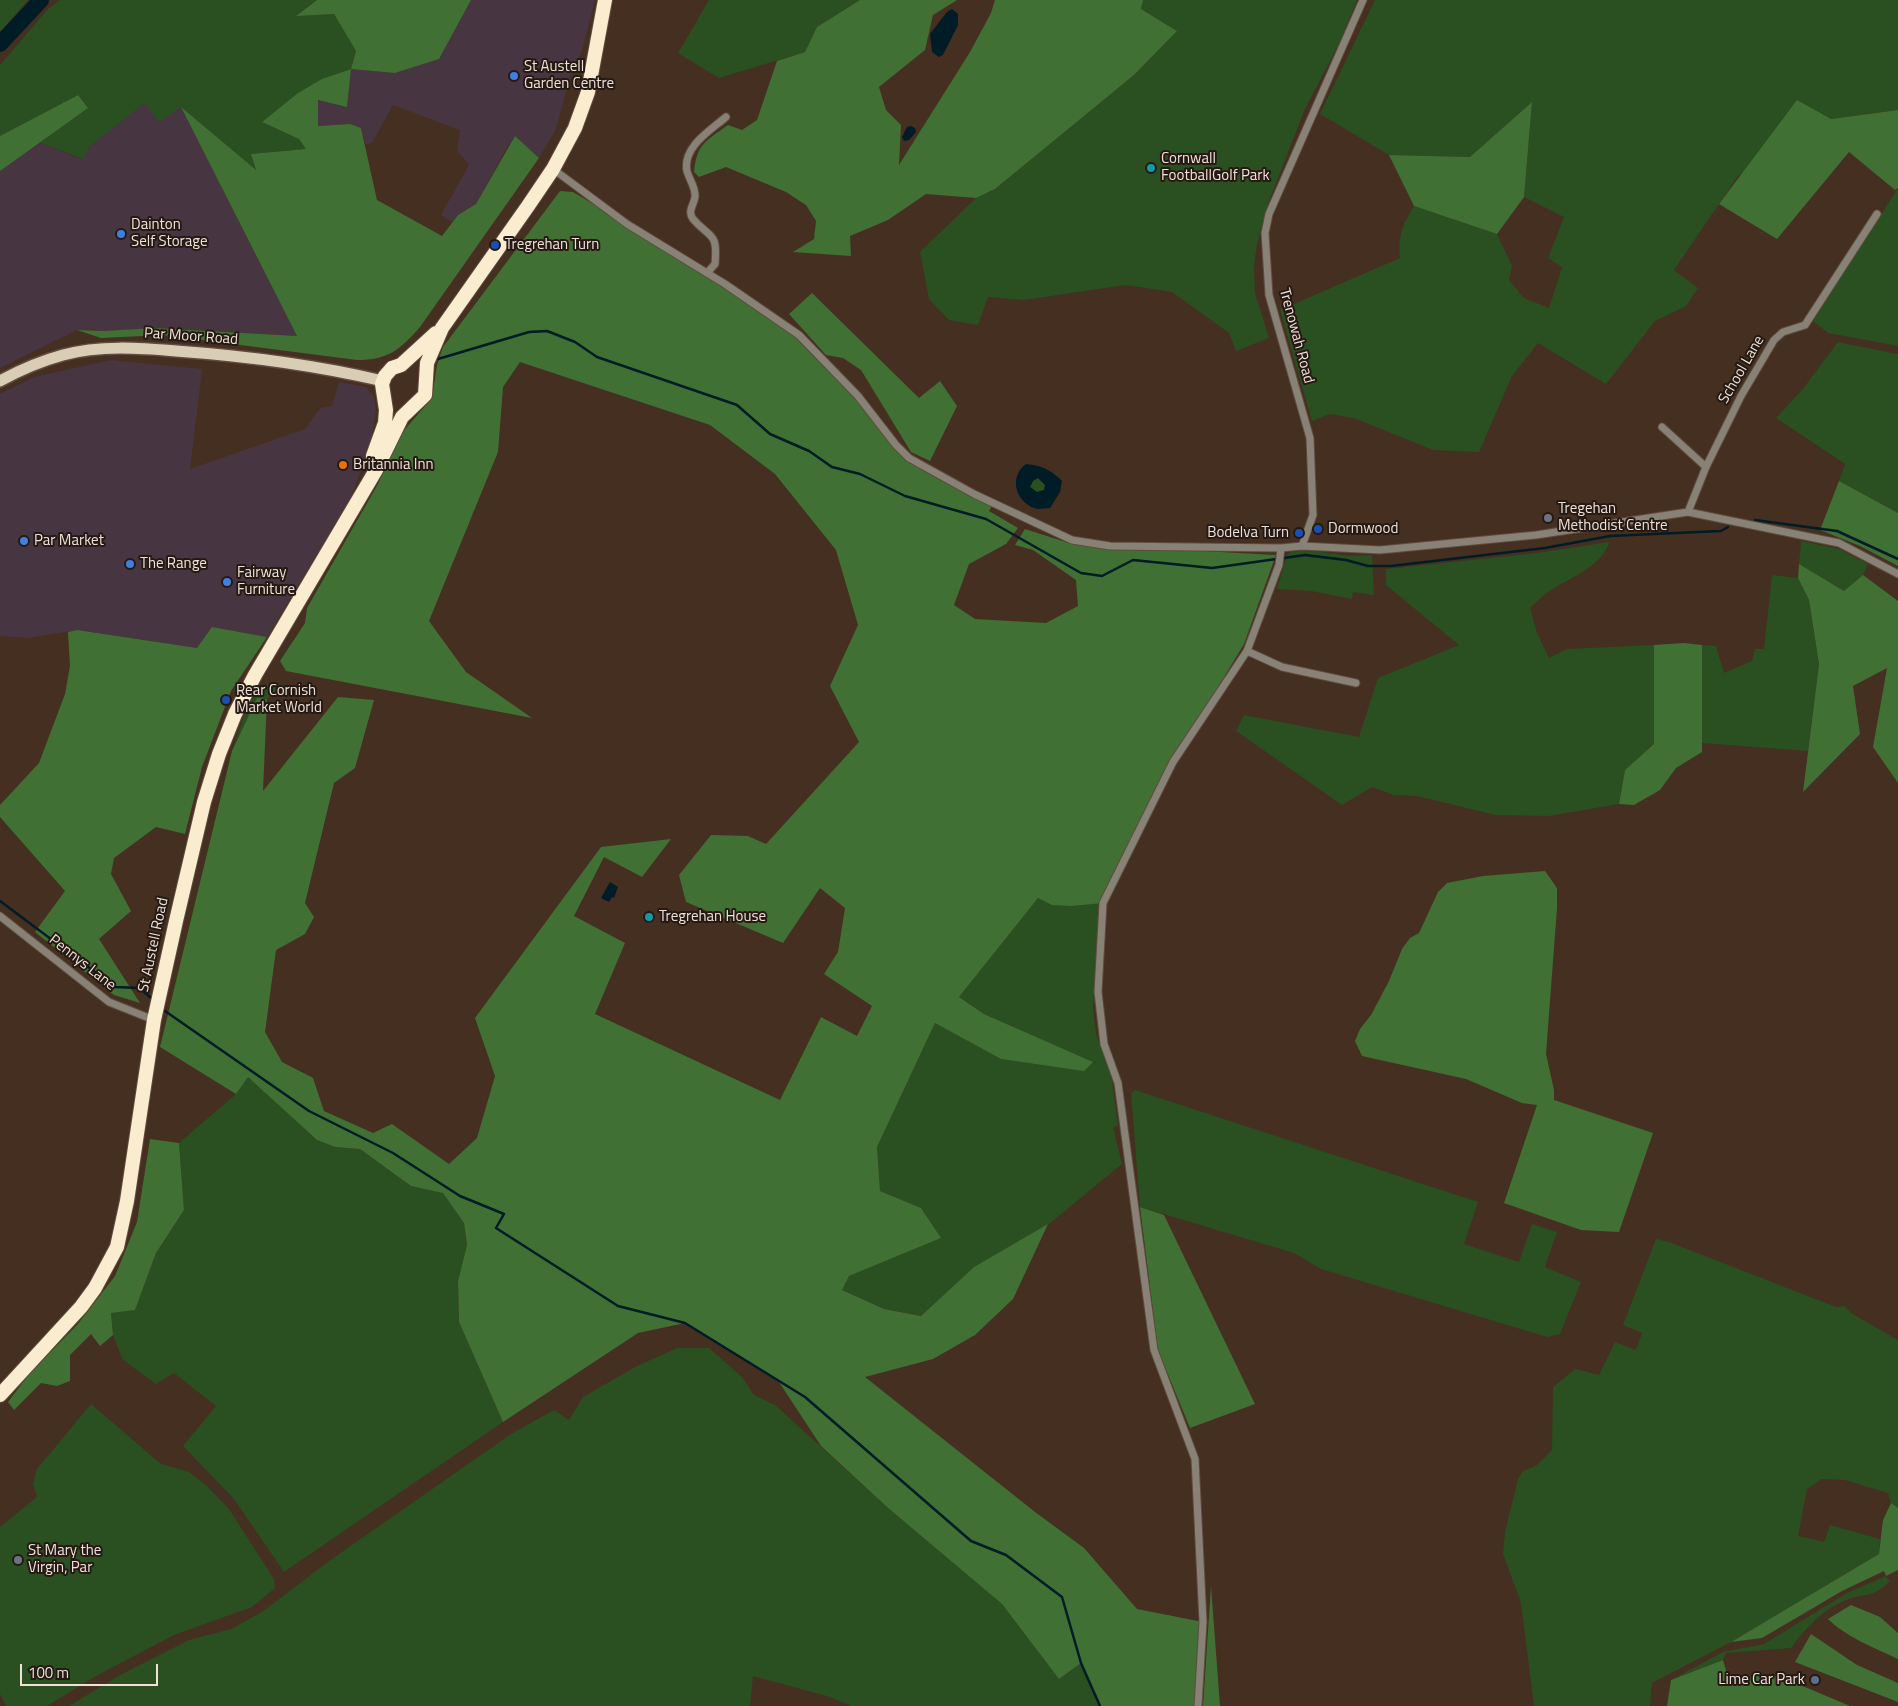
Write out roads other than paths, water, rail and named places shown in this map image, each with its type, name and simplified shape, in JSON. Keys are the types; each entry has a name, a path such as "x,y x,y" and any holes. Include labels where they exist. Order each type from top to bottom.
{"highway":[{"path":"359,497 376,470 402,417 425,395 427,363 442,328 553,169 575,128 588,92 605,0"},
{"path":"359,497 385,423 383,381 392,368 401,364 442,328"},
{"path":"401,364 416,368 425,379"},
{"path":"384,396 397,408 407,409 415,406"},
{"name":"St Austell Road","path":"0,1395 81,1307 96,1288 117,1247 127,1200 154,1020 192,848 218,754 235,714 255,675 359,497"}],"main road":[{"name":"Par Moor Road","path":"0,381 23,369 63,355 128,348 257,358 331,369 383,381"}],"street":[{"name":"Trenowah Road","path":"1302,546 1313,515 1310,438 1269,295 1265,233 1269,214 1363,0"},
{"path":"706,273 715,264 715,243 711,235 692,218 690,213 695,197 687,164 694,145 726,117"},
{"path":"553,169 627,224 800,335 858,396 896,445 909,458 993,504 1072,540 1110,546 1282,548 1302,546 1380,550 1536,535 1688,512 1839,543 1898,574"},
{"name":"School Lane","path":"1688,512 1706,467 1741,396 1774,340 1783,332 1806,325 1877,214"},
{"path":"1662,427 1706,467"},
{"path":"1198,1706 1203,1622 1195,1459 1154,1350 1118,1083 1104,1044 1098,992 1103,903 1173,762 1247,650 1279,566 1282,548"},
{"path":"1247,650 1282,667 1356,683"},
{"name":"Pennys Lane","path":"0,916 109,1002 154,1020"}],"water":[{"path":"952,9 958,14 958,25 943,55 939,57 932,52 930,34 947,12"},
{"path":"907,127 915,128 916,132 909,140 904,141 902,137"},
{"path":"1026,464 1037,466 1050,471 1062,481 1060,492 1050,508 1038,509 1020,497 1016,483 1020,470","holes":["1038,478 1045,485 1044,490 1037,492 1030,487 1033,481"]},
{"path":"610,882 618,887 614,898 612,897 609,902 601,898"}],"waterway":[{"path":"0,44 41,0"},
{"path":"438,359 529,332 547,331 575,342 597,357 737,405 770,434 809,451 832,467 860,474 905,496 986,519 1081,573 1102,576 1133,560 1212,568 1305,555 1346,560 1368,566 1391,566 1545,548 1610,536 1721,531 1728,527"},
{"path":"1755,520 1837,531 1898,559"},
{"path":"0,901 115,987 140,988 151,998"},
{"path":"165,1011 309,1111 393,1153 460,1196 504,1214 496,1228 618,1306 685,1323 805,1397 971,1541 1006,1555 1062,1597 1081,1663 1100,1706"}],"place":[{"name":"St Austell Garden Centre","path":"514,76"},
{"name":"Cornwall FootballGolf Park","path":"1151,168"},
{"name":"Dainton Self Storage","path":"121,234"},
{"name":"Tregrehan Turn","path":"495,245"},
{"name":"Britannia Inn","path":"343,465"},
{"name":"Tregehan Methodist Centre","path":"1548,518"},
{"name":"Dormwood","path":"1318,529"},
{"name":"Bodelva Turn","path":"1299,533"},
{"name":"Par Market","path":"24,541"},
{"name":"The Range","path":"130,564"},
{"name":"Fairway Furniture","path":"227,582"},
{"name":"Rear Cornish Market World","path":"226,700"},
{"name":"Tregrehan House","path":"649,917"},
{"name":"St Mary the Virgin, Par","path":"18,1560"},
{"name":"Lime Car Park","path":"1815,1680"}]}
